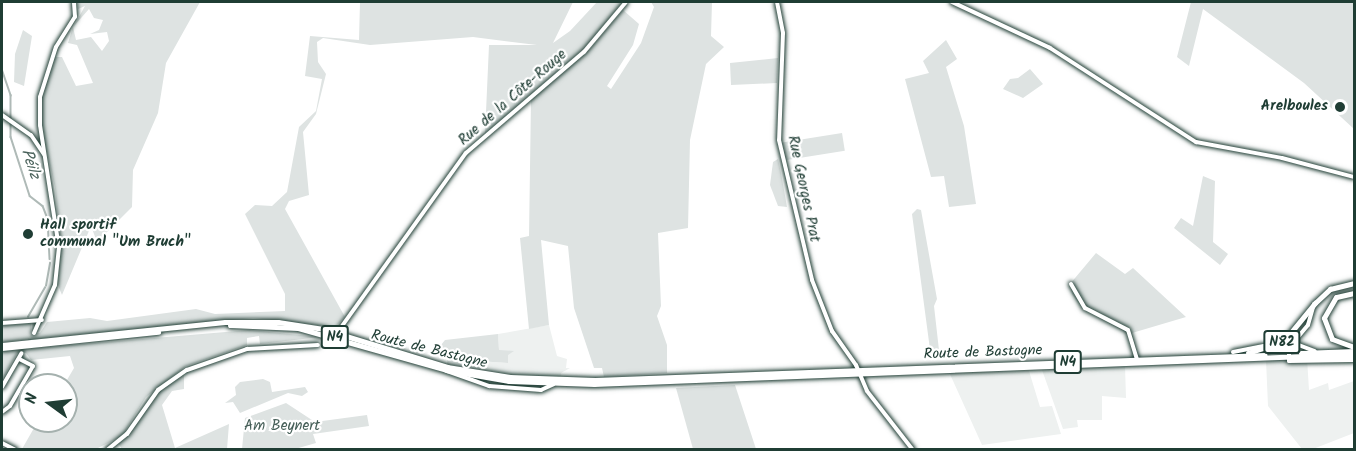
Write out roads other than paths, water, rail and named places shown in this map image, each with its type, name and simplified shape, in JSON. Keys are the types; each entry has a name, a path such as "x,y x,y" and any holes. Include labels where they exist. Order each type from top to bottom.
{"highway":[{"name":"N82","path":"1315,303 1330,289 1354,284"},
{"path":"1354,293 1335,297 1324,318 1332,339 1354,354"},
{"name":"Route de Bastogne","path":"32,343 248,320 298,324 336,333 436,364 509,379"},
{"name":"Route de Bastogne","path":"32,343 226,325 277,325 321,333 446,370 509,379"},
{"name":"N4","path":"2,346 32,343"},
{"name":"N82","path":"1301,356 1354,354"}],"main road":[{"name":"N82","path":"1233,353 1272,348 1286,339 1315,303"},
{"name":"Route de Bastogne","path":"509,379 554,384 1233,353 1301,356"},
{"name":"Route de Bastogne","path":"509,379 595,380 1325,353 1354,354"}],"street":[{"path":"34,333 42,320 55,285 58,264 47,160 40,125 40,97 56,47 75,17 74,2"},
{"name":"Rue de la Côte-Rouge","path":"336,333 466,153 584,52 626,2"},
{"name":"Rue Georges Prat","path":"777,2 783,33 778,126 784,172 818,297 832,331 859,371 871,398 913,450"},
{"path":"952,2 1050,48 1196,142 1282,158 1354,177"},
{"path":"2,115 35,139 47,160"},
{"path":"1071,284 1085,308 1128,330 1137,359"},
{"path":"1288,355 1293,343 1308,325 1315,303"},
{"path":"2,323 42,320"},
{"path":"1286,339 1325,353"},
{"path":"107,450 127,434 158,390 187,370 247,349 318,345"},
{"path":"2,387 22,353"},
{"name":"Route de Bastogne","path":"1288,355 1289,361 1354,354"},
{"path":"2,412 10,406 33,366 19,359"},
{"path":"446,370 455,377 489,386 542,390 554,384"},
{"path":"2,443 16,450"}],"waterway":[{"name":"Péilz","path":"2,27 2,60"},
{"name":"Péilz","path":"2,69 11,95 11,137 30,196 43,206 48,219 50,259"},
{"name":"Péilz","path":"46,286 50,263"},
{"name":"Péilz","path":"28,317 45,288"}],"tunnel":[{"path":"22,353 34,333"}],"place":[{"name":"Arelboules","path":"1340,107"},
{"name":"Hall sportif communal \"Um Bruch\"","path":"28,234"}],"park label":[{"name":"Am Beynert","path":"282,427"}]}
